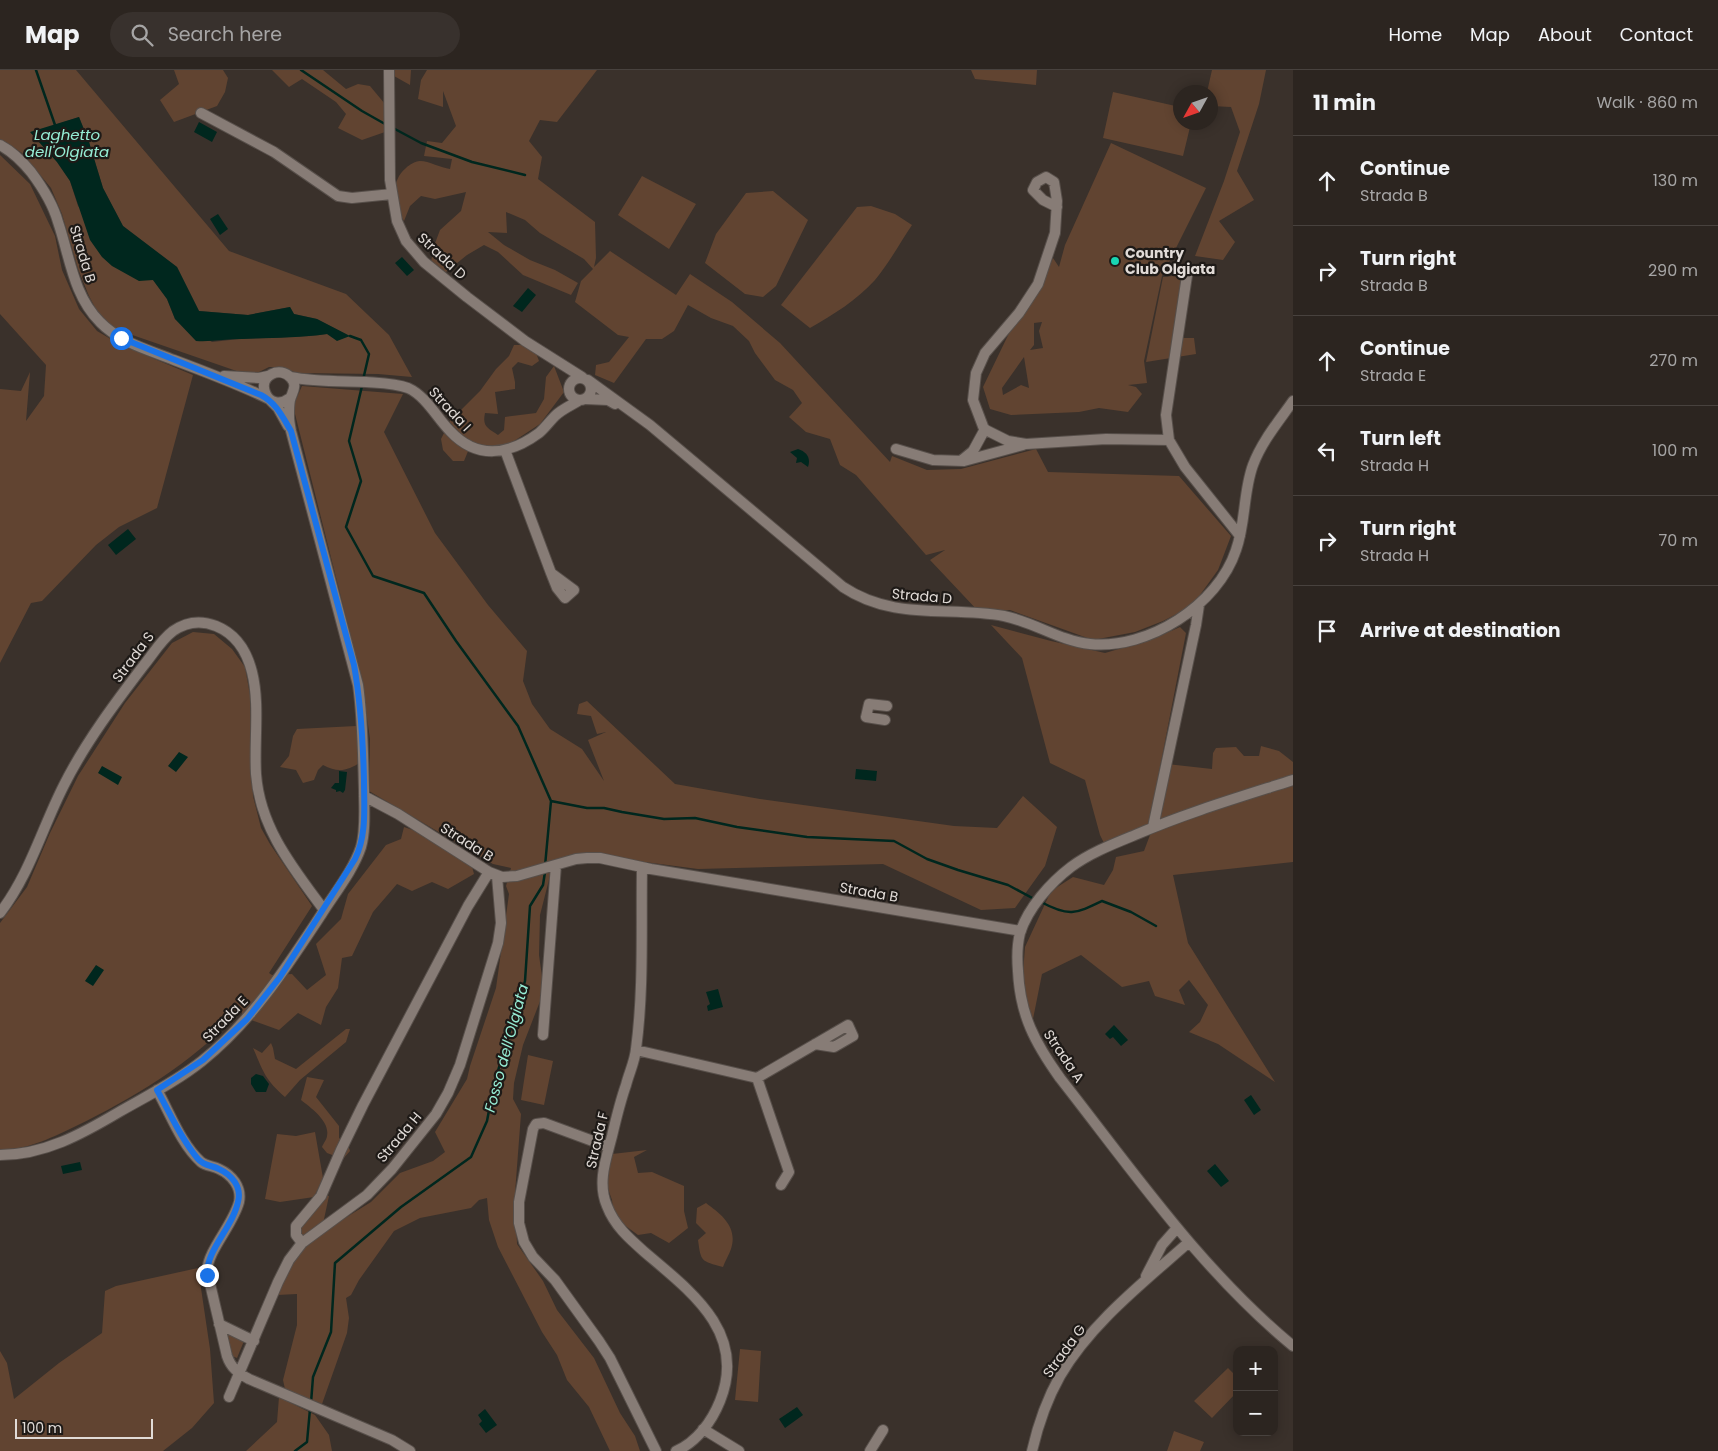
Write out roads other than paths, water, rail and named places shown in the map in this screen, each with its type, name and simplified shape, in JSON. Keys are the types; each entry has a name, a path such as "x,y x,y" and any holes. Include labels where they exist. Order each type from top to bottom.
{"street":[{"name":"Strada D","path":"389,70 389,172 392,194 399,227 417,256 525,341 636,414 843,588 863,600 911,611 1002,616 1019,620 1078,642 1101,644 1122,642 1146,635 1179,620 1199,605 1229,567 1240,536 1247,489 1254,464 1265,441 1293,401"},
{"path":"201,113 274,152 338,196 352,198 392,194"},
{"name":"Strada B","path":"0,145 26,165 48,196 58,221 75,281 86,304 101,324 133,344 269,399 278,408 291,431"},
{"path":"1026,444 1008,441 985,429 973,400 976,373 985,353 1019,313 1038,284 1055,233 1057,207"},
{"path":"1188,269 1166,415 1169,440 1184,468 1240,536"},
{"name":"Strada D","path":"551,358 563,372 569,386"},
{"path":"292,396 294,385 290,377 282,372 268,376 264,390 269,399 277,403 282,403 292,396 297,389 313,381"},
{"name":"Strada B","path":"213,375 259,378 268,376"},
{"name":"Strada I","path":"290,377 313,381 383,383 405,387 423,400 452,434 469,447 487,451 506,450 521,444 540,432 556,415 563,404 569,386"},
{"path":"574,379 585,379 591,386 591,392 583,399 574,398 569,386 574,379"},
{"name":"Strada B","path":"292,396 289,415 291,431 354,665 363,727 364,796 396,812 493,874 512,876 587,858 600,858 642,867 1021,932"},
{"name":"Strada D","path":"583,399 608,400 636,414"},
{"name":"Strada I","path":"556,415 583,399"},
{"path":"977,454 985,429"},
{"path":"896,449 933,460 960,461 977,454 1026,444 1106,439 1169,440"},
{"path":"506,450 551,573"},
{"name":"Strada D","path":"1153,827 1199,605"},
{"name":"Strada S","path":"0,913 26,872 74,765 136,674 163,640 177,629 197,622 215,626 231,634 241,646 248,659 254,688 256,773 262,807 279,846 324,910"},
{"path":"885,720 866,717 869,704 887,706"},
{"name":"Strada A","path":"1293,780 1174,819 1084,858 1060,876 1038,901 1021,932 1018,960 1019,991 1024,1012 1034,1037 1060,1078 1189,1242 1247,1305 1293,1346"},
{"name":"Strada E","path":"0,1155 34,1152 57,1144 97,1125 157,1090 203,1060 247,1019 280,977 355,859 361,847 364,834 364,796"},
{"path":"543,1034 549,867"},
{"name":"Strada F","path":"642,867 640,992 636,1050 602,1177 606,1206 615,1222 627,1237 703,1305 712,1316 721,1335 727,1357 726,1381 718,1406 703,1429 690,1443 676,1451"},
{"path":"302,1243 296,1235 296,1226 321,1196 363,1105 468,906 493,874"},
{"name":"Strada H","path":"228,1397 240,1374 289,1260 302,1243 372,1189 427,1126 448,1094 460,1065 498,943 501,923 493,874"},
{"path":"636,1050 757,1078 815,1044"},
{"path":"757,1078 789,1172 781,1185"},
{"path":"157,1090 180,1133 198,1158 204,1164 227,1174 240,1191 233,1218 207,1266 208,1280 228,1360 232,1367 240,1374 392,1440 410,1451"},
{"path":"609,1147 544,1123 536,1124 533,1129 519,1202 520,1223 524,1242 533,1257 555,1280 604,1349 656,1451"},
{"name":"Strada G","path":"1143,1282 1162,1245 1177,1228"},
{"name":"Strada G","path":"1032,1451 1045,1408 1061,1375 1088,1338 1143,1282 1189,1242"},
{"path":"219,1324 254,1341"},
{"path":"703,1429 739,1451"},
{"path":"870,1451 883,1430"}],"water":[{"name":"Laghetto dell'Olgiata","path":"79,117 103,188 123,226 177,267 199,311 248,315 290,307 294,314 317,319 350,336 337,341 327,334 196,341 175,319 167,299 153,280 139,281 112,266 102,257 90,240 70,181 57,162 30,132"},
{"path":"199,122 217,132 212,142 194,132"},
{"path":"218,214 228,229 220,235 210,219"},
{"path":"402,257 414,270 407,276 395,263"},
{"path":"528,288 536,295 522,312 513,306"},
{"path":"798,449 808,456 808,467 801,462 796,463 797,458 790,452"},
{"path":"128,529 136,539 116,555 108,545"},
{"path":"179,752 188,757 176,772 168,766"},
{"path":"102,766 122,777 118,785 98,773"},
{"path":"856,769 877,771 876,781 855,779"},
{"path":"339,771 347,772 343,793 340,791 336,792 336,790 331,788 335,783 339,783"},
{"path":"96,965 104,970 93,986 85,981"},
{"path":"718,989 723,1007 708,1011 707,1006 710,1004 706,992"},
{"path":"1114,1025 1128,1040 1121,1046 1113,1037 1110,1039 1105,1034"},
{"path":"256,1074 263,1076 269,1084 266,1092 256,1092 251,1084 251,1078"},
{"path":"1251,1095 1261,1110 1254,1115 1244,1100"},
{"path":"80,1162 82,1170 63,1174 61,1166"},
{"path":"1215,1164 1229,1181 1221,1187 1207,1171"},
{"path":"797,1407 803,1415 785,1428 779,1419"},
{"path":"485,1409 497,1425 486,1433 479,1424 482,1421 478,1415"}],"waterway":[{"name":"Fosso dell’Olgiata","path":"36,70 55,125"},
{"path":"301,70 362,111 385,124"},
{"path":"393,128 421,143 472,162 525,175"},
{"name":"Fosso dell’Olgiata","path":"350,336 361,340 369,354 363,380"},
{"name":"Fosso dell’Olgiata","path":"362,386 349,441 361,481 346,527 373,576 424,593 456,641 518,726 551,801 545,866"},
{"path":"551,801 664,819 695,818 737,827 807,837 894,841 927,859 1008,885 1036,900"},
{"name":"Fosso dell’Olgiata","path":"311,1403 313,1377 331,1332 335,1263 401,1207 471,1157 487,1121 494,1084 525,981 530,906 543,885 545,872"},
{"path":"1041,902 1065,912 1072,912 1085,909 1102,901 1131,912 1156,926"},
{"name":"Fosso dell’Olgiata","path":"295,1451 307,1442 310,1409"}],"place":[{"name":"Country Club Olgiata","path":"1115,261"}]}
